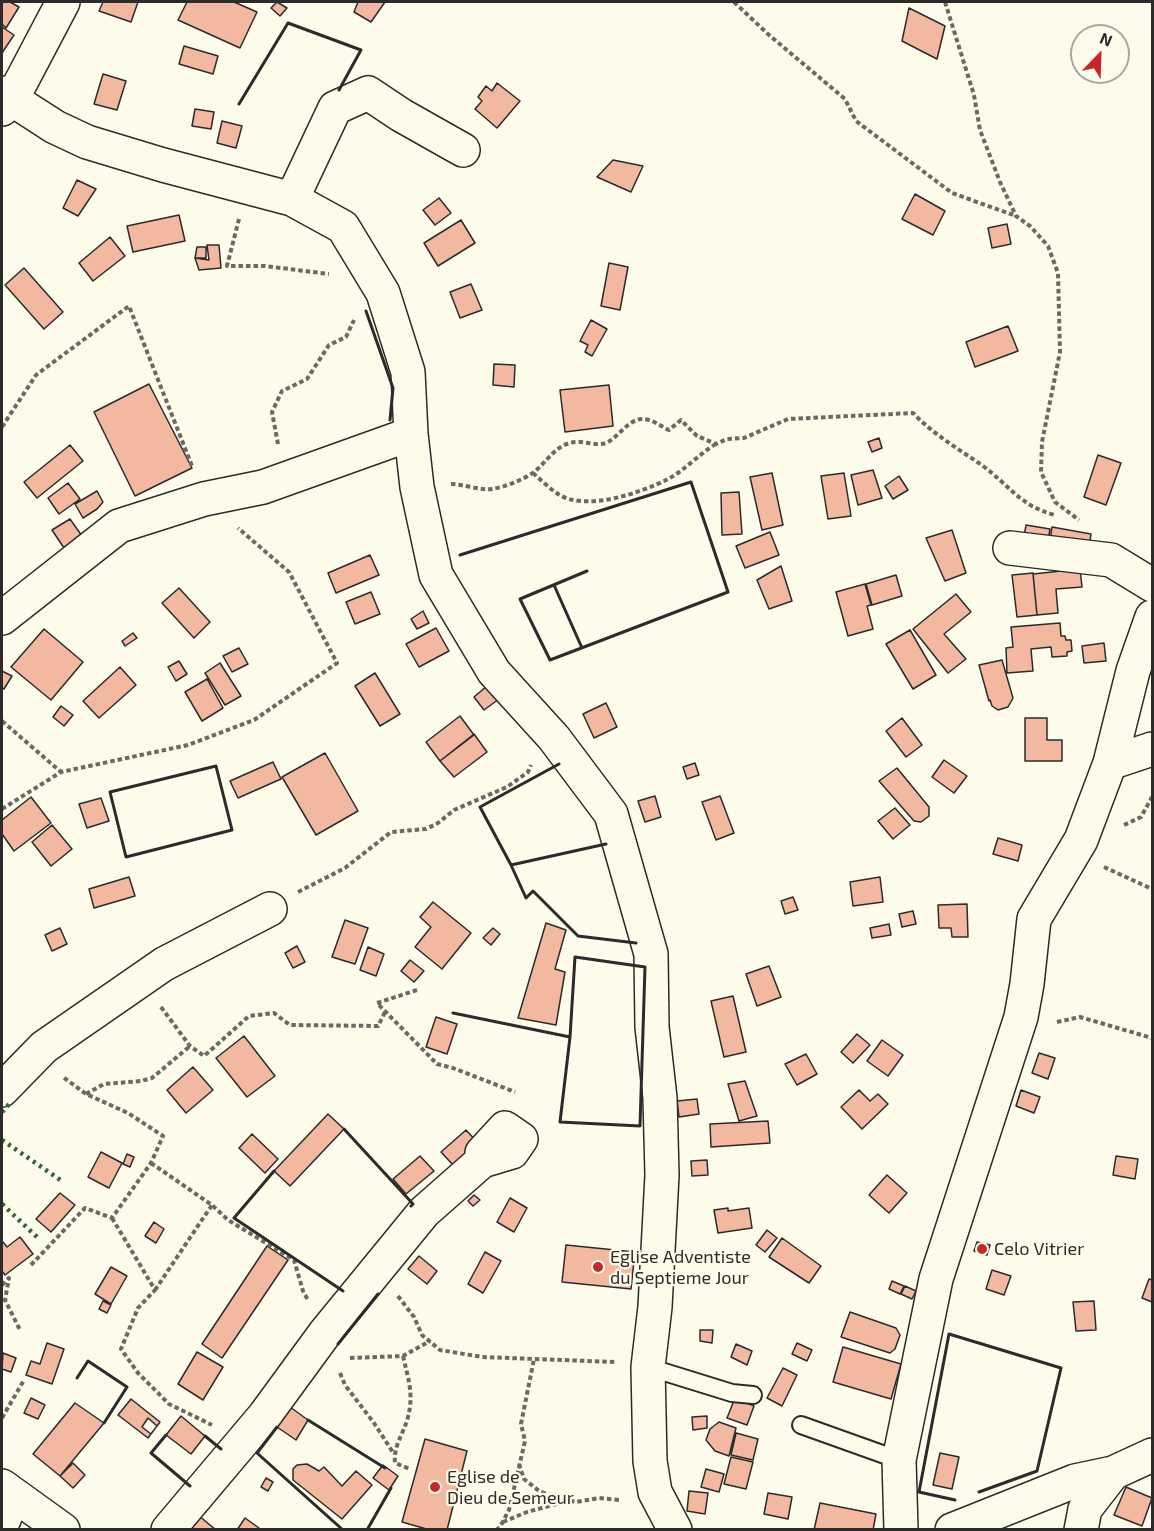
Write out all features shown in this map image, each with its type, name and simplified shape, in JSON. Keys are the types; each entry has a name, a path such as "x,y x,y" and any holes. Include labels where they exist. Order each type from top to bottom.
{"street":[{"path":"63,2 5,100 87,142 292,199 343,227 385,299 408,372 411,434 417,487 436,575 494,672 554,738 610,814 651,954 652,1027 660,1098 662,1175 655,1307 648,1367 650,1461 655,1492 675,1530"},
{"path":"292,199 335,108 368,93 401,115 463,150"},
{"path":"2,618 119,526 204,500 263,487 411,434"},
{"path":"1010,548 1110,560 1152,585"},
{"path":"901,1530 899,1460 936,1280 1020,1017 1028,984 1034,919 1081,840 1110,763 1133,671 1152,617"},
{"path":"1110,763 1152,748"},
{"path":"2,1090 44,1047 164,964 270,909"},
{"path":"168,1530 325,1345 377,1269 424,1212 482,1161 512,1152 520,1139 506,1128 482,1153"},
{"path":"952,1530 1075,1481 1113,1473 1152,1455"},
{"path":"1081,1530 1085,1509 1113,1473"},
{"path":"6,1501 63,1530"}],"lane":[{"path":"648,1367 732,1392 753,1395"},
{"path":"801,1425 899,1460"}],"path":[{"path":"734,2 844,99 856,121 952,193 1016,216 1030,226 1048,246 1058,273 1060,352 1042,442 1041,472 1055,502"},
{"path":"945,2 974,95 980,130 1016,216"},
{"path":"245,186 235,240 227,266 264,266 331,275"},
{"path":"263,487 279,441 272,412 282,391 306,379 329,345 346,337 354,321 385,299"},
{"path":"2,427 36,375 129,306 204,500 289,572 337,663 254,720 188,745 61,772 2,809"},
{"path":"533,473 559,495 587,502 615,500 669,479 716,444 727,439 744,438 788,419 913,413 927,427 997,476 1018,499 1045,513 1066,518 1096,533 1104,560"},
{"path":"417,487 460,484 489,490 533,473 559,448 570,443 607,443 626,426 641,419 650,420 669,430 681,420 697,436 716,444"},
{"path":"2,721 61,772"},
{"path":"270,909 310,884 345,868 391,832 426,829 438,823 453,810 507,787 528,772 535,757 554,738"},
{"path":"1074,853 1152,889"},
{"path":"149,975 157,1001 190,1046 204,1056 249,1016 274,1013 290,1025 378,1026 385,1012"},
{"path":"417,990 377,1003 437,1064 522,1095 506,1128"},
{"path":"1020,1017 1059,1022 1080,1017 1152,1038"},
{"path":"86,1094 104,1084 152,1078 190,1046"},
{"path":"44,1047 52,1069 86,1094 128,1113 164,1136 151,1163 112,1218"},
{"path":"151,1163 212,1205 228,1220 294,1260 303,1291 315,1311 325,1345 345,1385 394,1454 395,1463 410,1469"},
{"path":"212,1205 155,1290 138,1308 121,1350 138,1373 169,1404 244,1440"},
{"path":"31,1265 85,1208 112,1218 155,1290"},
{"path":"377,1269 414,1317 422,1335 440,1350 482,1357 602,1361 648,1367"},
{"path":"2,1285 9,1278 5,1300 20,1330"},
{"path":"325,1345 403,1356 429,1341"},
{"path":"394,1454 408,1418 412,1393 403,1356"},
{"path":"495,1530 500,1527 509,1510 525,1442 521,1424 534,1359"},
{"path":"2,1418 24,1380"},
{"path":"519,1463 524,1479 539,1491 570,1501 599,1498 619,1500 655,1492"},
{"path":"502,1522 527,1512 570,1501"}],"building":[{"path":"2,2 10,2 19,7 6,28 2,24"},
{"path":"103,2 138,2 131,22 99,11"},
{"path":"187,2 234,2 257,12 240,48 178,20"},
{"path":"277,2 287,8 280,16 271,8"},
{"path":"358,2 385,2 371,22 354,12"},
{"path":"909,8 945,26 937,59 902,41"},
{"path":"2,27 14,35 2,53"},
{"path":"184,46 218,56 213,74 179,64"},
{"path":"103,74 126,81 117,110 94,104"},
{"path":"497,83 520,101 497,128 475,109 482,101 478,97 486,86 492,91"},
{"path":"195,109 214,112 211,129 192,126"},
{"path":"222,121 242,126 236,148 217,143"},
{"path":"613,160 643,166 631,192 597,177"},
{"path":"77,180 96,189 78,216 63,208"},
{"path":"915,194 945,211 933,235 902,219"},
{"path":"439,198 451,213 435,225 423,210"},
{"path":"179,215 185,241 133,252 127,226"},
{"path":"461,220 475,243 438,266 424,243"},
{"path":"1007,224 1011,244 992,248 988,228"},
{"path":"110,237 125,256 93,281 79,263"},
{"path":"207,245 219,245 221,268 199,270 195,258 209,260"},
{"path":"197,247 206,247 206,258 195,258"},
{"path":"609,263 628,267 620,310 601,306"},
{"path":"24,268 63,312 44,329 5,285"},
{"path":"471,284 482,310 460,318 450,292"},
{"path":"591,320 607,329 592,356 585,352 588,345 580,341"},
{"path":"1008,326 1018,351 975,367 966,342"},
{"path":"494,364 515,365 514,387 493,385"},
{"path":"149,384 192,468 135,496 94,412"},
{"path":"609,385 613,426 565,432 560,390"},
{"path":"879,438 882,448 872,452 868,442"},
{"path":"70,445 83,461 37,498 24,482"},
{"path":"1098,455 1121,463 1106,505 1084,497"},
{"path":"873,470 882,498 858,505 851,475"},
{"path":"772,473 783,525 762,530 750,477"},
{"path":"844,473 851,516 828,519 821,476"},
{"path":"899,476 908,490 893,499 885,486"},
{"path":"68,483 80,499 59,514 48,498"},
{"path":"97,491 103,502 83,518 75,504"},
{"path":"739,492 742,534 722,535 721,493"},
{"path":"70,519 82,536 64,548 52,530"},
{"path":"1026,525 1050,529 1047,546 1023,542"},
{"path":"1052,527 1091,534 1088,554 1049,547"},
{"path":"952,530 966,573 945,581 926,538"},
{"path":"770,532 779,555 745,568 736,546"},
{"path":"370,555 379,575 336,593 328,573"},
{"path":"781,566 792,601 769,609 757,580"},
{"path":"1080,569 1082,587 1056,589 1058,613 1037,615 1033,574"},
{"path":"1033,573 1037,615 1017,617 1012,575"},
{"path":"896,575 902,596 872,605 866,584"},
{"path":"865,584 871,605 867,606 873,629 848,636 836,592"},
{"path":"179,588 210,622 194,638 162,603"},
{"path":"371,592 380,614 355,624 346,602"},
{"path":"956,594 971,612 944,634 966,659 948,673 913,629"},
{"path":"423,611 429,623 417,629 411,619"},
{"path":"1060,623 1061,636 1065,636 1066,640 1071,640 1072,651 1067,652 1067,656 1052,657 1051,647 1031,649 1033,671 1007,673 1006,648 1013,647 1011,627"},
{"path":"436,628 449,651 419,667 406,644"},
{"path":"44,629 83,662 51,700 11,667"},
{"path":"910,630 936,675 913,689 886,644"},
{"path":"133,633 137,638 125,646 122,641"},
{"path":"1104,643 1106,661 1084,663 1082,646"},
{"path":"239,648 248,664 232,672 223,656"},
{"path":"1002,660 1013,698 1008,707 998,710 989,701 979,665"},
{"path":"179,661 187,674 176,681 168,667"},
{"path":"220,663 241,696 225,705 205,673"},
{"path":"120,667 136,685 99,718 83,701"},
{"path":"2,671 12,676 4,689 2,688"},
{"path":"375,673 400,714 380,726 355,686"},
{"path":"207,679 223,708 202,721 185,692"},
{"path":"487,686 499,699 484,710 474,697"},
{"path":"606,703 617,727 594,738 583,714"},
{"path":"61,706 73,715 64,726 53,717"},
{"path":"460,716 474,735 440,761 426,742"},
{"path":"902,718 922,745 906,757 886,731"},
{"path":"1025,718 1047,718 1047,740 1062,740 1062,761 1025,761"},
{"path":"474,734 487,752 454,777 440,761"},
{"path":"325,753 358,811 316,835 282,777"},
{"path":"944,760 967,776 954,793 932,777"},
{"path":"273,762 281,779 238,798 230,781"},
{"path":"695,763 699,775 687,779 683,767"},
{"path":"897,768 929,807 929,816 921,822 914,821 879,781"},
{"path":"655,796 661,817 645,822 638,801"},
{"path":"720,796 734,833 716,840 702,802"},
{"path":"31,797 51,823 14,851 2,834 2,820"},
{"path":"101,798 109,821 87,828 79,804"},
{"path":"895,808 910,825 893,839 878,821"},
{"path":"52,825 72,849 51,866 32,842"},
{"path":"998,838 1022,845 1018,861 993,854"},
{"path":"129,877 135,896 94,908 89,889"},
{"path":"880,877 883,902 853,906 850,882"},
{"path":"793,897 798,910 785,914 781,901"},
{"path":"433,902 471,933 442,969 415,947 431,927 420,917"},
{"path":"967,904 968,937 952,937 951,928 939,928 938,905"},
{"path":"913,911 916,924 902,927 899,914"},
{"path":"345,920 368,928 355,964 332,957"},
{"path":"546,923 566,930 555,969 565,972 556,1025 518,1018"},
{"path":"889,924 891,935 872,938 870,928"},
{"path":"60,928 67,944 52,951 45,935"},
{"path":"493,928 500,934 491,945 483,938"},
{"path":"297,946 305,962 293,968 285,953"},
{"path":"368,947 384,954 376,976 360,970"},
{"path":"410,960 424,971 414,982 401,971"},
{"path":"769,966 781,997 757,1006 746,974"},
{"path":"733,996 746,1052 724,1057 711,1001"},
{"path":"436,1017 457,1024 447,1054 426,1047"},
{"path":"857,1034 870,1045 853,1063 841,1052"},
{"path":"244,1036 275,1076 247,1097 216,1058"},
{"path":"882,1040 903,1055 888,1076 867,1061"},
{"path":"1039,1053 1055,1058 1048,1079 1032,1073"},
{"path":"806,1054 817,1074 797,1085 785,1064"},
{"path":"193,1067 213,1090 186,1113 167,1090"},
{"path":"745,1081 757,1116 739,1121 728,1084"},
{"path":"859,1090 870,1101 878,1094 888,1104 862,1129 841,1107"},
{"path":"1021,1090 1040,1097 1034,1113 1016,1106"},
{"path":"697,1099 699,1114 679,1117 677,1101"},
{"path":"328,1114 344,1129 290,1186 274,1171"},
{"path":"768,1121 770,1143 711,1147 710,1124"},
{"path":"466,1130 478,1143 453,1165 441,1152"},
{"path":"252,1134 278,1159 265,1173 239,1148"},
{"path":"101,1152 122,1163 109,1188 88,1177"},
{"path":"127,1154 134,1157 130,1167 123,1164"},
{"path":"420,1156 434,1171 406,1194 393,1179"},
{"path":"1116,1156 1138,1159 1135,1179 1113,1175"},
{"path":"707,1160 708,1175 692,1176 691,1161"},
{"path":"887,1175 907,1193 889,1213 869,1195"},
{"path":"60,1193 75,1205 51,1232 36,1219"},
{"path":"474,1195 480,1200 473,1206 468,1201"},
{"path":"510,1198 527,1208 514,1232 497,1222"},
{"path":"728,1208 728,1211 749,1208 752,1228 718,1233 714,1210"},
{"path":"154,1222 164,1229 156,1243 145,1236"},
{"path":"767,1230 777,1238 765,1252 756,1245"},
{"path":"20,1237 33,1254 5,1275 2,1271 2,1243 7,1247"},
{"path":"782,1238 821,1266 809,1283 769,1257"},
{"path":"977,1242 990,1245 987,1255 974,1251"},
{"name":"Eglise Adventiste du Septieme Jour","path":"566,1245 635,1252 631,1289 562,1282"},
{"path":"267,1246 288,1260 222,1358 202,1344"},
{"path":"485,1252 501,1261 483,1293 468,1284"},
{"path":"419,1256 437,1271 427,1284 408,1269"},
{"path":"111,1267 127,1276 111,1304 95,1294"},
{"path":"992,1270 1011,1276 1004,1295 986,1289"},
{"path":"1149,1279 1152,1280 1152,1302 1142,1298"},
{"path":"892,1281 904,1286 900,1294 889,1289"},
{"path":"905,1286 916,1291 912,1299 901,1294"},
{"path":"103,1301 111,1305 107,1313 99,1309"},
{"path":"1094,1301 1096,1330 1076,1331 1073,1302"},
{"path":"850,1312 896,1328 900,1335 895,1349 890,1353 841,1337"},
{"path":"700,1330 713,1330 712,1343 700,1341"},
{"path":"47,1343 64,1349 52,1384 26,1375 31,1361 40,1364"},
{"path":"797,1343 812,1350 807,1361 792,1354"},
{"path":"736,1344 752,1351 747,1365 731,1357"},
{"path":"843,1347 901,1364 891,1399 833,1382"},
{"path":"197,1352 223,1367 203,1400 178,1384"},
{"path":"3,1353 16,1358 11,1372 2,1369"},
{"path":"783,1368 797,1375 782,1406 767,1398"},
{"path":"31,1398 45,1405 38,1419 24,1413"},
{"path":"735,1398 754,1406 747,1425 727,1418"},
{"path":"131,1399 160,1422 148,1438 118,1415"},
{"path":"75,1403 104,1423 60,1476 33,1454"},
{"path":"290,1407 308,1420 296,1440 277,1427"},
{"path":"181,1416 205,1436 191,1454 166,1435"},
{"path":"707,1416 707,1428 693,1430 692,1417"},
{"path":"148,1418 157,1426 151,1434 142,1427"},
{"path":"719,1422 736,1428 729,1456 715,1451 706,1440 710,1429"},
{"path":"736,1433 758,1439 753,1460 731,1455"},
{"name":"Eglise de Dieu de Semeur","path":"425,1439 467,1451 447,1530 430,1530 402,1522"},
{"path":"940,1453 959,1457 952,1489 933,1485"},
{"path":"731,1457 753,1462 746,1489 724,1484"},
{"path":"73,1463 85,1475 73,1488 60,1476"},
{"path":"307,1464 319,1471 324,1467 342,1486 356,1471 372,1485 342,1519 293,1480 293,1469 297,1465"},
{"path":"383,1465 398,1476 389,1490 373,1478"},
{"path":"706,1469 724,1474 719,1492 701,1487"},
{"path":"266,1478 273,1482 268,1491 261,1487"},
{"path":"1126,1487 1152,1498 1142,1526 1114,1515"},
{"path":"689,1491 708,1493 705,1514 687,1511"},
{"path":"768,1493 792,1497 788,1519 764,1514"},
{"path":"820,1503 876,1514 873,1530 814,1530"},
{"path":"198,1515 216,1530 186,1530"},
{"path":"245,1518 259,1528 257,1530 237,1530"}],"hedge":[{"path":"2,1112 10,1103"},
{"path":"2,1140 62,1181"},
{"path":"2,1204 38,1238"}],"wall":[{"path":"239,104 288,23 361,50 339,90"},
{"path":"366,311 393,388 390,420"},
{"path":"460,555 691,482 728,592 550,660 520,599 587,571"},
{"path":"554,585 582,648"},
{"path":"559,764 480,807 511,865 606,844"},
{"path":"216,766 232,830 126,857 110,792 216,766"},
{"path":"511,865 526,898 533,891 578,936 636,943"},
{"path":"575,957 645,967 640,1126 560,1122 570,1037 575,957"},
{"path":"453,1013 570,1037"},
{"path":"344,1129 413,1204 411,1206"},
{"path":"274,1171 234,1218 343,1291"},
{"path":"338,1344 378,1294"},
{"path":"955,1500 919,1492 949,1334 1061,1368 1037,1471 979,1492"},
{"path":"77,1378 88,1361 127,1387 104,1423"},
{"path":"308,1420 385,1468"},
{"path":"277,1427 257,1453 343,1530"},
{"path":"166,1435 151,1453 190,1486"},
{"path":"205,1436 221,1449"},
{"path":"367,1530 391,1488"}],"place":[{"name":"Celo Vitrier","path":"982,1249"},
{"name":"Eglise Adventiste du Septieme Jour","path":"598,1267"},
{"name":"Eglise de Dieu de Semeur","path":"435,1487"}]}
